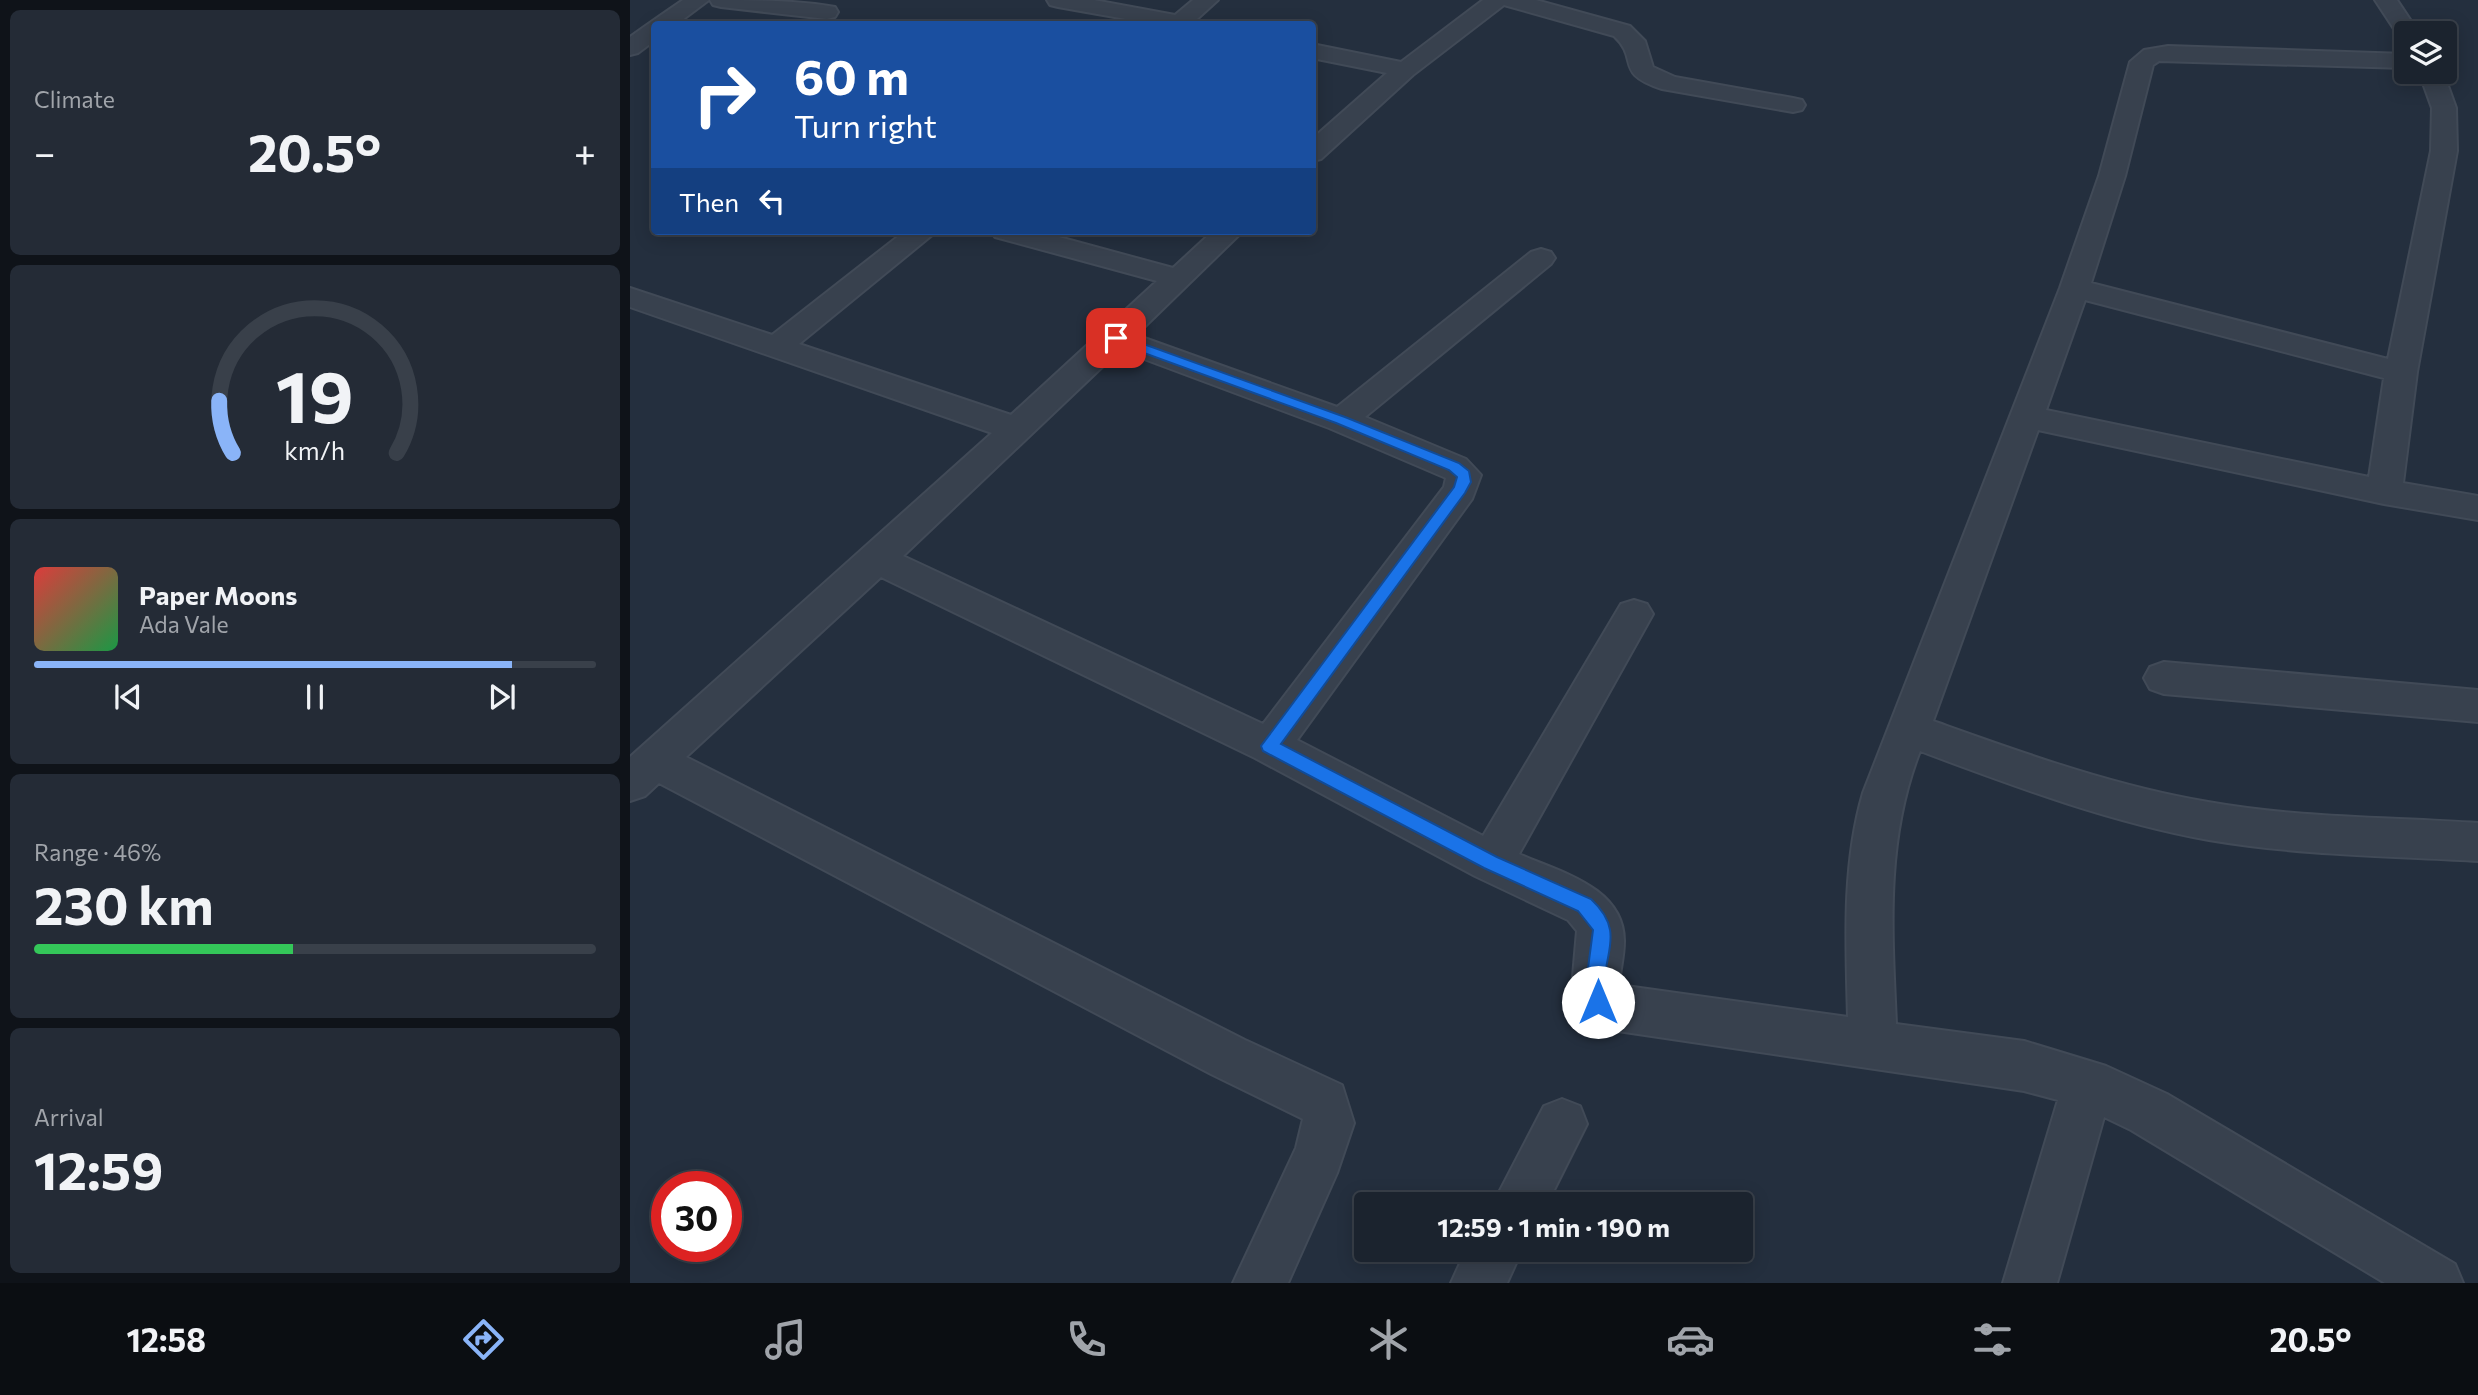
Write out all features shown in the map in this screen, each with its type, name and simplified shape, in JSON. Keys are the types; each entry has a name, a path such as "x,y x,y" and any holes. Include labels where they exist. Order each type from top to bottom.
{"street":[{"path":"667,21 698,0"},
{"path":"721,0 827,12"},
{"path":"1058,0 1166,21"},
{"path":"1184,21 1207,0"},
{"path":"1316,149 1405,70 1497,0"},
{"path":"1511,0 1622,31 1633,41 1642,70 1650,77 1671,84 1793,105"},
{"path":"2386,0 2400,21"},
{"path":"630,48 651,33"},
{"path":"1316,52 1405,70"},
{"path":"1873,1042 1870,923 1875,832 1889,774 1909,730 2075,288 2112,176 2143,62 2152,55 2192,53 2394,61"},
{"path":"2384,492 2401,372 2444,151 2444,108 2435,84"},
{"path":"775,348 918,235"},
{"path":"1020,235 1178,278"},
{"path":"1225,235 877,559 642,772 1324,1103 1329,1123 1319,1155 1260,1283"},
{"path":"1341,420 1541,258"},
{"path":"2075,288 2401,372"},
{"path":"630,297 1016,429"},
{"path":"1116,338 1341,420 1454,467 1464,475 1464,482 1269,746"},
{"path":"2028,417 2384,492 2478,508"},
{"path":"877,559 1269,746 1491,862 1584,905 1595,915 1603,930 1594,991 1598,1002 1611,1007 1873,1042 2024,1066 2088,1084 2149,1112 2436,1283"},
{"path":"1491,862 1634,614"},
{"path":"2164,678 2478,706"},
{"path":"1909,730 2045,778 2172,814 2242,826 2478,842"},
{"path":"2031,1283 2088,1084"},
{"path":"1525,1192 1562,1124"},
{"path":"1478,1283 1489,1262"}],"route":[{"path":"1116,338 1341,420 1454,467 1464,475 1460,490 1269,746 1491,862 1584,905 1595,915 1603,930 1594,991 1598,1002"}]}
